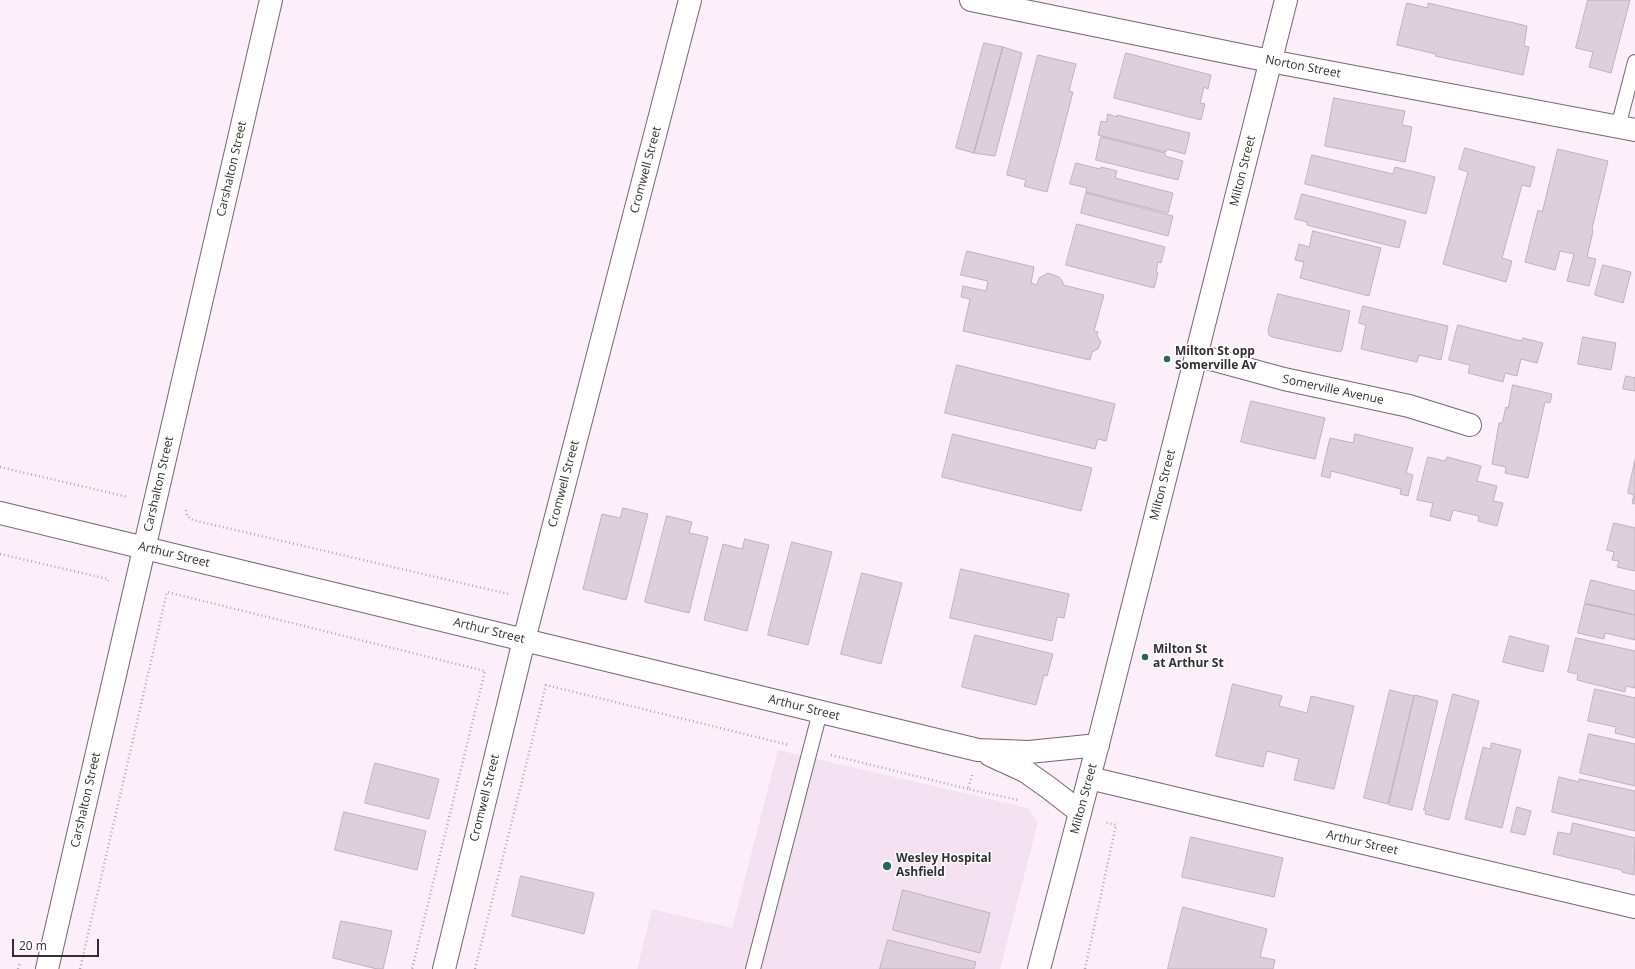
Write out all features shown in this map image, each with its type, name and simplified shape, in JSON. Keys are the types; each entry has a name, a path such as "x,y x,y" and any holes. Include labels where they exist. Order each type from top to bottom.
{"street":[{"name":"Carshalton Street","path":"47,969 271,0"},
{"name":"Cromwell Street","path":"444,969 524,640 690,0"},
{"name":"Norton Street","path":"971,0 1270,61 1626,129"},
{"name":"Milton Street","path":"1039,969 1098,745 1286,0"},
{"name":"Somerville Avenue","path":"1196,355 1284,379 1409,406 1470,426"},
{"name":"Arthur Street","path":"0,513 978,750 1025,771 1080,812"},
{"name":"Arthur Street","path":"978,750 1029,752 1098,745"},
{"name":"Arthur Street","path":"1089,778 1635,907"}],"lane":[{"path":"1626,129 1635,62"},
{"path":"753,969 820,712"}],"path":[{"path":"0,467 128,497"},
{"path":"186,510 187,516 193,520 508,594"},
{"path":"0,554 108,579 107,587"},
{"path":"80,969 167,592 485,671 412,969"},
{"path":"475,969 546,685 968,788"},
{"path":"1085,969 1116,825"},
{"path":"18,969 20,961"}],"shaded area":[{"name":"Wesley Hospital Ashfield","path":"778,750 1028,808 1038,822 1000,969 637,969 652,909 732,928"}],"building":[{"path":"1588,0 1630,0 1611,73 1589,67 1593,52 1576,48"},
{"path":"1407,3 1428,8 1428,3 1527,26 1524,46 1529,47 1523,75 1435,56 1436,54 1397,45"},
{"path":"984,43 1003,47 974,153 956,148"},
{"path":"1003,47 1022,53 995,156 974,153"},
{"path":"1126,53 1211,75 1208,89 1204,87 1200,103 1205,104 1201,120 1114,98"},
{"path":"1038,55 1076,64 1069,91 1073,92 1047,192 1024,186 1026,180 1007,175"},
{"path":"1334,98 1405,111 1402,125 1412,127 1405,162 1325,146"},
{"path":"1108,114 1190,133 1185,154 1167,149 1166,152 1098,135 1101,121 1106,122"},
{"path":"1101,137 1165,153 1165,156 1183,161 1178,180 1096,160"},
{"path":"1465,148 1535,167 1530,187 1522,185 1502,258 1512,261 1506,282 1443,264 1468,172 1459,169"},
{"path":"1558,149 1608,161 1587,257 1596,259 1589,286 1567,281 1574,254 1560,251 1555,270 1525,262 1538,210 1542,212"},
{"path":"1312,155 1393,174 1395,167 1435,177 1426,214 1305,184"},
{"path":"1076,163 1100,169 1101,167 1117,171 1115,178 1173,193 1168,213 1086,192 1087,188 1070,184"},
{"path":"1086,193 1173,216 1168,236 1081,213"},
{"path":"1302,194 1406,221 1399,248 1307,225 1307,222 1295,219"},
{"path":"1077,224 1165,247 1161,263 1158,262 1156,271 1158,273 1154,288 1066,265"},
{"path":"1313,231 1381,248 1369,296 1300,278 1304,262 1295,260 1299,244 1309,247"},
{"path":"967,251 1034,267 1031,283 1037,285 1039,278 1048,273 1059,277 1063,282 1063,285 1104,295 1094,331 1098,332 1097,336 1101,342 1098,349 1092,352 1090,360 963,331 970,299 961,297 963,286 986,291 988,281 961,275"},
{"path":"1603,265 1631,272 1623,303 1595,295"},
{"path":"1278,294 1350,311 1342,350 1340,352 1272,337 1269,335 1268,331"},
{"path":"1363,306 1448,326 1441,360 1419,355 1417,362 1361,349 1366,325 1359,323"},
{"path":"1458,325 1521,341 1523,338 1543,343 1537,363 1521,359 1517,376 1505,373 1503,382 1468,373 1470,365 1449,360"},
{"path":"1583,337 1616,343 1611,370 1578,364"},
{"path":"957,365 1115,404 1106,441 1098,439 1095,449 945,413"},
{"path":"1626,376 1635,378 1635,391 1623,389"},
{"path":"1513,385 1552,394 1550,403 1545,402 1528,478 1505,473 1506,467 1492,464 1499,423 1502,423 1506,407 1508,408"},
{"path":"1251,401 1325,418 1315,459 1241,442"},
{"path":"953,434 1092,468 1081,511 942,477"},
{"path":"1355,434 1413,448 1406,473 1413,475 1408,496 1400,494 1401,489 1331,471 1330,478 1321,476 1330,438 1353,443"},
{"path":"1428,457 1445,461 1447,457 1481,466 1477,481 1497,486 1493,501 1503,503 1497,526 1478,521 1479,516 1453,510 1450,521 1430,516 1433,503 1417,500"},
{"path":"1635,460 1635,504 1632,503 1634,495 1628,493"},
{"path":"623,508 648,514 626,600 583,589 602,514 620,518"},
{"path":"667,516 692,522 689,533 708,537 689,613 645,602"},
{"path":"1614,523 1635,528 1635,571 1617,567 1619,561 1612,560 1614,552 1607,550"},
{"path":"745,539 769,545 747,631 704,620 723,544 742,549"},
{"path":"792,542 832,552 808,645 768,635"},
{"path":"961,569 1069,594 1064,618 1057,617 1052,641 950,618"},
{"path":"862,573 902,583 881,664 841,654"},
{"path":"1591,580 1635,591 1635,615 1585,603"},
{"path":"1585,604 1635,615 1635,640 1605,633 1604,639 1578,633"},
{"path":"975,635 1053,654 1047,676 1044,675 1036,705 962,687"},
{"path":"1510,636 1549,646 1543,672 1503,662"},
{"path":"1576,638 1635,651 1635,688 1626,686 1625,692 1577,680 1578,674 1568,672"},
{"path":"1233,684 1282,696 1279,706 1307,713 1311,696 1354,706 1334,789 1294,780 1299,759 1267,751 1263,767 1216,756"},
{"path":"1595,689 1635,698 1635,738 1615,733 1616,727 1588,721"},
{"path":"1390,690 1414,696 1388,804 1364,798"},
{"path":"1453,694 1479,701 1449,820 1425,814 1426,810 1424,810"},
{"path":"1415,695 1438,701 1412,810 1389,805"},
{"path":"1589,734 1635,744 1635,786 1580,773"},
{"path":"1492,743 1521,750 1502,828 1465,819 1483,747 1490,749"},
{"path":"375,763 439,779 429,819 365,803"},
{"path":"1559,777 1579,782 1579,779 1635,791 1635,831 1552,812"},
{"path":"1517,807 1531,811 1525,835 1511,832"},
{"path":"344,812 426,831 417,870 335,850"},
{"path":"1573,823 1635,838 1634,875 1622,872 1622,870 1553,854 1558,832 1570,834"},
{"path":"1191,837 1283,858 1274,897 1182,877"},
{"path":"521,876 594,893 584,934 512,916"},
{"path":"903,890 990,913 980,953 893,930"},
{"path":"1183,907 1267,929 1260,957 1275,960 1273,969 1168,969"},
{"path":"341,921 392,931 383,969 377,969 333,958"},
{"path":"888,940 976,962 974,969 880,969"}],"place":[{"name":"Milton St opp Somerville Av","path":"1167,359"},
{"name":"Milton St at Arthur St","path":"1145,657"},
{"name":"Wesley Hospital Ashfield","path":"887,866"}]}
